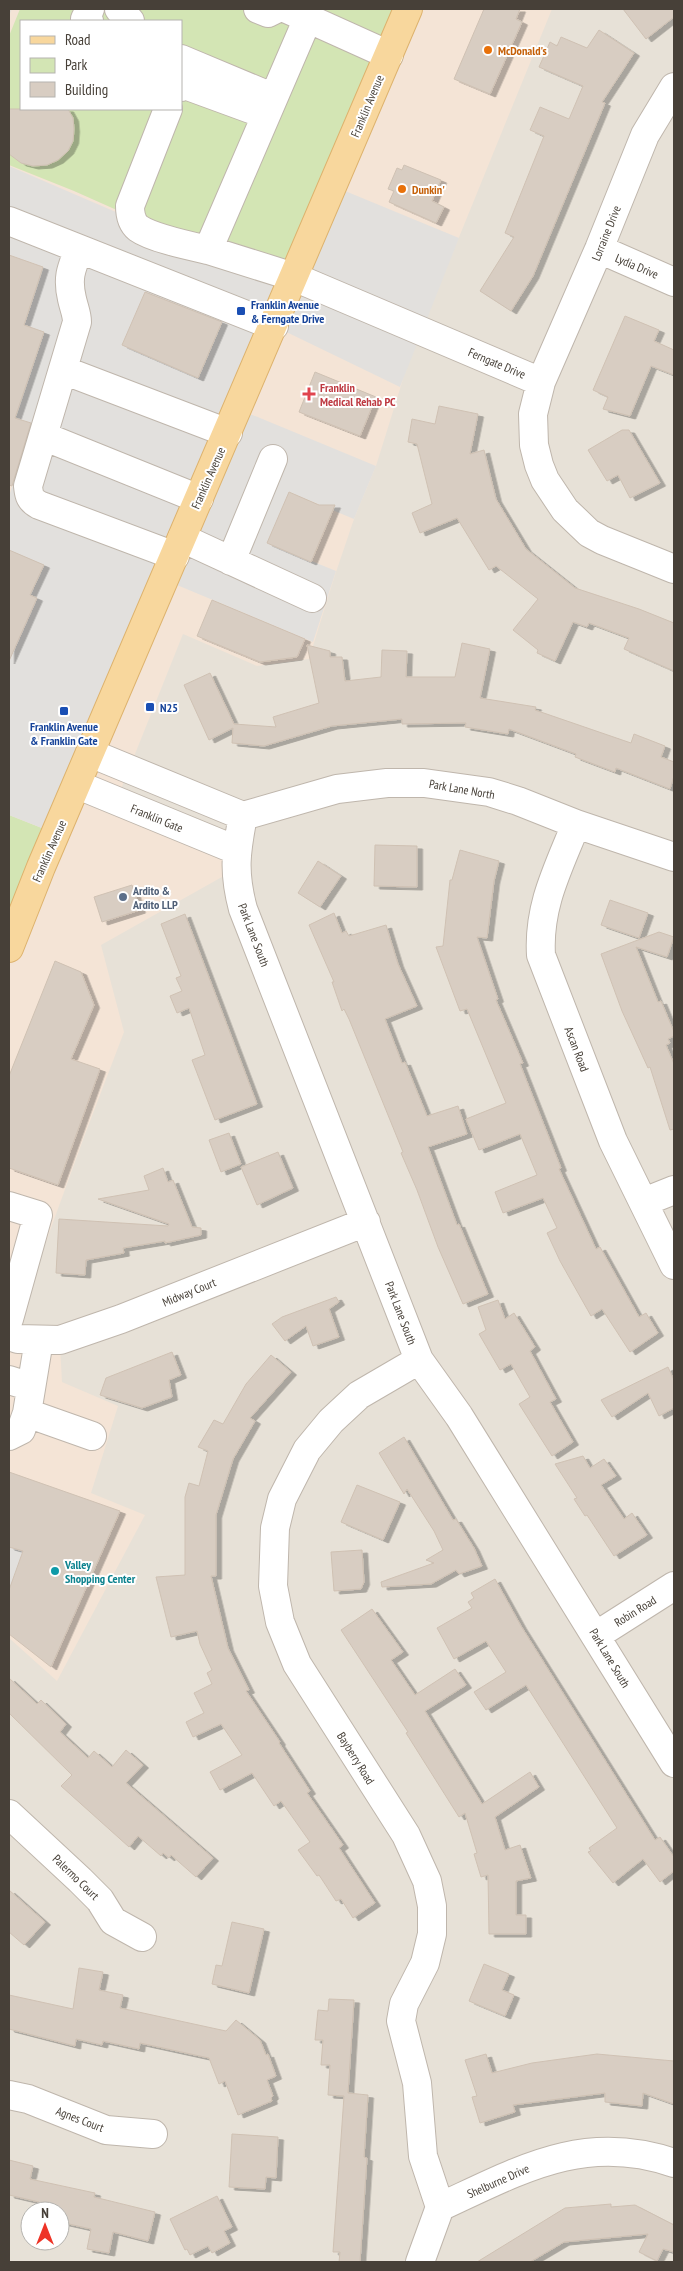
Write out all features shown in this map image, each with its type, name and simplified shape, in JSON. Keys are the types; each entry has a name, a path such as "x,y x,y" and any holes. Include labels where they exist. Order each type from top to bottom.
{"main road":[{"name":"Franklin Avenue","path":"9,948 90,753 408,9"}],"street":[{"path":"119,9 129,20"},
{"path":"258,9 268,13 276,9"},
{"path":"208,250 297,13 389,55"},
{"path":"182,43 246,70 264,100"},
{"path":"182,59 264,100"},
{"path":"182,86 185,85 212,93 264,100"},
{"name":"Lorraine Drive","path":"542,382 645,135 674,87"},
{"name":"Ferngate Drive","path":"168,110 130,206 131,216 138,228 176,243 208,250 294,277 542,382 533,414 534,445 546,480 565,510 589,533 674,569"},
{"path":"9,221 274,326"},
{"path":"79,249 69,276 69,286 77,315 77,322 28,486 31,501 179,547 231,560 312,598"},
{"name":"Lydia Drive","path":"599,249 674,282"},
{"path":"63,370 228,433"},
{"path":"43,436 199,499"},
{"path":"231,560 273,459"},
{"path":"90,753 243,816"},
{"name":"Park Lane North","path":"243,816 337,788 387,782 424,782 490,792 518,800 576,824 674,858"},
{"name":"Franklin Gate","path":"78,785 236,850"},
{"name":"Park Lane South","path":"243,816 236,850 236,876 244,908 419,1360 459,1416 674,1763"},
{"name":"Ascan Road","path":"576,824 544,906 540,934 541,955 613,1141 674,1265"},
{"path":"644,1202 674,1190"},
{"path":"9,1206 38,1215 9,1319"},
{"name":"Midway Court","path":"9,1336 18,1339 60,1340 121,1319 366,1222"},
{"path":"9,1436 21,1430 22,1393 39,1340"},
{"name":"Bayberry Road","path":"419,1360 359,1395 331,1422 307,1450 282,1500 275,1528 273,1586 280,1622 297,1664 406,1836 427,1881 432,1906 432,1934 425,1963 404,2004 401,2021 417,2082 423,2156 440,2207"},
{"path":"22,1393 92,1436"},
{"name":"Robin Road","path":"596,1635 674,1586"},
{"name":"Palermo Court","path":"9,1814 87,1886 100,1900 113,1921 142,1937"},
{"name":"Agnes Court","path":"9,2095 28,2099 106,2130 153,2134"},
{"name":"Shelburne Drive","path":"440,2207 528,2166 586,2151 631,2152 656,2156 674,2163"},
{"path":"420,2262 440,2207"}],"shaded area":[{"path":"9,9 674,9 674,2262 9,2262"},
{"path":"12,9 552,9 409,360 376,466 354,519 309,659 257,666 183,634 111,814 228,853 229,873 101,945 124,1032 10,1341 60,1345 62,1382 118,1406 91,1493 145,1515 57,1681 9,1638 9,16"},
{"path":"9,166 290,287 333,186 459,238 400,387 274,326 238,409 376,466 354,519 289,492 267,543 336,571 313,642 165,580 57,834 9,815 9,496 33,424 15,418 44,332 24,325 43,267 9,255"},
{"path":"9,1547 23,1551 9,1590"}],"green space":[{"path":"20,9 408,9 290,287 74,191 9,165 9,36"},
{"path":"9,815 57,834 9,950"}],"building":[{"name":"McDonald's","path":"484,9 520,9 516,19 522,22 490,94 454,79"},
{"path":"623,9 674,9 674,17 646,39"},
{"path":"599,30 634,53 602,102 605,103 533,276 511,311 480,291 514,237 505,233 544,136 530,130 540,107 569,119 583,86 539,67 550,42 557,46 561,37 587,48"},
{"path":"9,109 69,110 73,118 73,141 68,151 58,160 47,165 33,166 21,163 9,154"},
{"path":"404,165 441,180 432,201 444,207 436,223 389,202 394,191 388,189 397,168 402,170"},
{"path":"9,255 43,267 24,325 44,332 15,418 31,423 12,486 9,485"},
{"path":"145,292 222,322 198,378 122,345"},
{"path":"625,316 659,330 654,341 674,350 674,375 651,366 630,416 603,409 608,397 593,390"},
{"path":"315,372 376,397 360,436 299,412"},
{"path":"439,406 478,414 470,454 484,450 496,499 526,549 575,588 639,609 674,623 674,671 624,649 629,638 589,623 587,627 573,622 555,661 537,653 538,650 513,630 538,599 496,566 489,570 457,518 420,533 412,513 432,504 417,444 408,442 412,419 435,424"},
{"path":"622,430 629,430 660,483 630,498 618,475 607,481 588,450"},
{"path":"289,492 319,505 335,505 311,562 267,543"},
{"path":"9,550 44,565 30,595 37,598 9,661"},
{"path":"212,600 305,639 297,657 260,662 197,636"},
{"path":"462,643 490,649 480,698 536,707 535,710 631,743 634,734 665,746 661,757 674,762 674,776 670,789 616,768 615,772 575,757 576,754 509,729 508,734 465,727 466,723 402,724 402,719 332,726 264,746 232,743 233,728 209,740 184,685 210,673 234,724 276,727 273,717 319,703 307,645 330,651 330,657 342,657 345,681 381,677 382,650 407,651 406,677 455,677"},
{"path":"375,845 417,846 417,887 374,886"},
{"path":"460,850 499,861 494,881 487,938 477,937 498,999 496,1000 523,1063 520,1064 561,1168 559,1169 596,1249 600,1247 639,1317 646,1313 658,1333 630,1352 602,1309 591,1316 560,1261 547,1233 557,1228 543,1198 503,1213 495,1192 537,1175 520,1134 479,1150 466,1119 506,1103 467,1009 460,1011 436,947 443,946 450,880 452,880"},
{"path":"318,861 341,876 320,907 298,893"},
{"path":"132,885 140,910 102,922 94,897"},
{"path":"610,900 648,913 639,938 601,925"},
{"path":"334,913 342,933 346,931 349,936 386,925 398,964 417,1006 385,1019 402,1063 405,1062 427,1116 458,1106 467,1134 428,1147 457,1225 459,1224 488,1294 463,1304 438,1247 401,1153 403,1152 349,1019 344,1009 342,1011 332,982 334,982 309,925"},
{"path":"185,914 257,1104 215,1120 192,1060 205,1055 189,1008 177,1013 170,996 182,991 176,978 181,976 161,924"},
{"path":"659,932 674,937 667,957 636,947 658,1002 661,1001 674,1032 674,1036 668,1039 670,1043 666,1045 674,1064 674,1129 670,1130 650,1067 648,1068 622,1011 601,954"},
{"path":"55,961 81,972 94,1005 71,1059 100,1069 58,1185 9,1168 9,1076"},
{"path":"229,1133 241,1164 221,1172 209,1140"},
{"path":"278,1152 293,1188 257,1205 241,1167"},
{"path":"163,1168 168,1182 173,1180 192,1227 201,1228 201,1235 165,1243 165,1241 123,1248 124,1253 86,1260 85,1275 56,1273 59,1219 168,1226 169,1224 98,1199 149,1190 144,1176"},
{"path":"336,1297 339,1302 329,1309 339,1337 313,1346 306,1326 285,1341 272,1324 282,1317"},
{"path":"498,1300 505,1319 514,1313 535,1347 530,1351 556,1399 550,1402 573,1442 552,1456 519,1404 530,1397 511,1364 500,1370 479,1334 486,1330 478,1307"},
{"path":"172,1352 181,1375 169,1380 172,1397 142,1408 100,1395 106,1378"},
{"path":"271,1355 291,1372 250,1418 255,1421 233,1459 216,1515 216,1576 211,1576 228,1648 249,1690 246,1691 310,1791 307,1793 343,1845 339,1848 375,1903 353,1918 341,1899 336,1901 319,1875 317,1876 298,1850 310,1842 281,1801 274,1806 252,1773 220,1790 210,1772 242,1755 221,1724 193,1737 186,1722 204,1713 194,1693 212,1684 207,1673 212,1670 200,1644 197,1631 171,1637 156,1577 185,1575 185,1497 189,1483 199,1486 208,1451 198,1447 214,1420 223,1424 246,1384"},
{"path":"668,1367 674,1380 674,1408 659,1416 648,1393 612,1417 601,1400"},
{"path":"404,1437 453,1520 456,1519 474,1548 482,1566 459,1574 456,1570 431,1584 382,1587 381,1582 434,1563 426,1560 443,1550 434,1531 407,1489 404,1494 379,1453"},
{"path":"583,1456 590,1468 604,1459 616,1476 601,1485 624,1519 632,1513 647,1535 614,1556 574,1499 577,1498 555,1464"},
{"name":"Valley Shopping Center","path":"9,1472 120,1511 51,1667 9,1634 9,1590 23,1551 9,1547"},
{"path":"357,1485 400,1502 383,1540 341,1522"},
{"path":"362,1550 364,1582 361,1589 334,1591 331,1552"},
{"path":"495,1579 521,1626 655,1840 660,1837 674,1857 674,1871 660,1882 643,1859 613,1883 588,1852 591,1851 589,1848 617,1828 526,1685 486,1710 474,1692 506,1672 486,1641 454,1659 437,1628 472,1608 468,1602 474,1598 471,1593"},
{"path":"372,1609 403,1652 391,1660 415,1695 455,1669 466,1685 425,1711 482,1804 530,1772 539,1787 495,1817 505,1850 520,1845 531,1878 516,1881 516,1915 526,1915 526,1934 489,1934 488,1875 481,1877 474,1854 477,1853 465,1813 459,1817 406,1733 408,1732 341,1630"},
{"path":"9,1678 37,1704 41,1700 66,1724 60,1732 88,1758 94,1751 112,1767 126,1750 143,1765 126,1783 213,1858 196,1877 171,1855 169,1858 163,1853 161,1856 138,1836 129,1847 61,1786 72,1775 9,1713"},
{"path":"9,1890 45,1922 24,1945 9,1932"},
{"path":"232,1922 264,1929 249,1993 212,1984 216,1965 222,1966"},
{"path":"484,1964 509,1974 502,1990 514,1995 505,2016 469,2001"},
{"path":"79,1968 103,1972 99,1990 123,1995 120,2008 226,2031 236,2020 260,2040 266,2055 268,2054 276,2076 267,2080 273,2096 271,2098 272,2101 238,2115 225,2081 219,2084 209,2058 140,2043 139,2049 103,2041 102,2045 76,2039 75,2046 9,2029 9,1995 73,2009"},
{"path":"329,1999 354,2000 348,2093 368,2095 364,2157 367,2158 360,2262 339,2262 340,2252 333,2252 344,2096 328,2095 330,2065 321,2065 323,2040 315,2040 318,2010 328,2011"},
{"path":"486,2054 492,2073 532,2063 597,2054 674,2061 674,2104 643,2093 642,2106 605,2102 605,2093 513,2105 515,2112 480,2123 472,2097 477,2096 465,2060"},
{"path":"232,2134 278,2137 276,2178 266,2177 265,2189 229,2187"},
{"path":"9,2160 33,2166 30,2179 95,2193 94,2197 155,2212 148,2241 113,2232 109,2253 87,2249 91,2229 70,2224 70,2201 35,2201 9,2195"},
{"path":"217,2196 232,2227 224,2231 230,2243 212,2253 208,2246 190,2255 187,2249 185,2250 170,2219"},
{"path":"611,2204 611,2207 635,2205 674,2225 674,2252 663,2249 657,2261 639,2252 648,2234 564,2242 530,2262 477,2262 565,2208"}],"place":[{"name":"McDonald's","path":"488,50"},
{"name":"Dunkin'","path":"402,189"},
{"name":"Franklin Avenue & Ferngate Drive","path":"241,311"},
{"name":"Franklin Medical Rehab PC","path":"309,394"},
{"name":"N25","path":"150,707"},
{"name":"Franklin Avenue & Franklin Gate","path":"64,711"},
{"name":"Ardito & Ardito LLP","path":"123,897"},
{"name":"Valley Shopping Center","path":"55,1571"}]}
